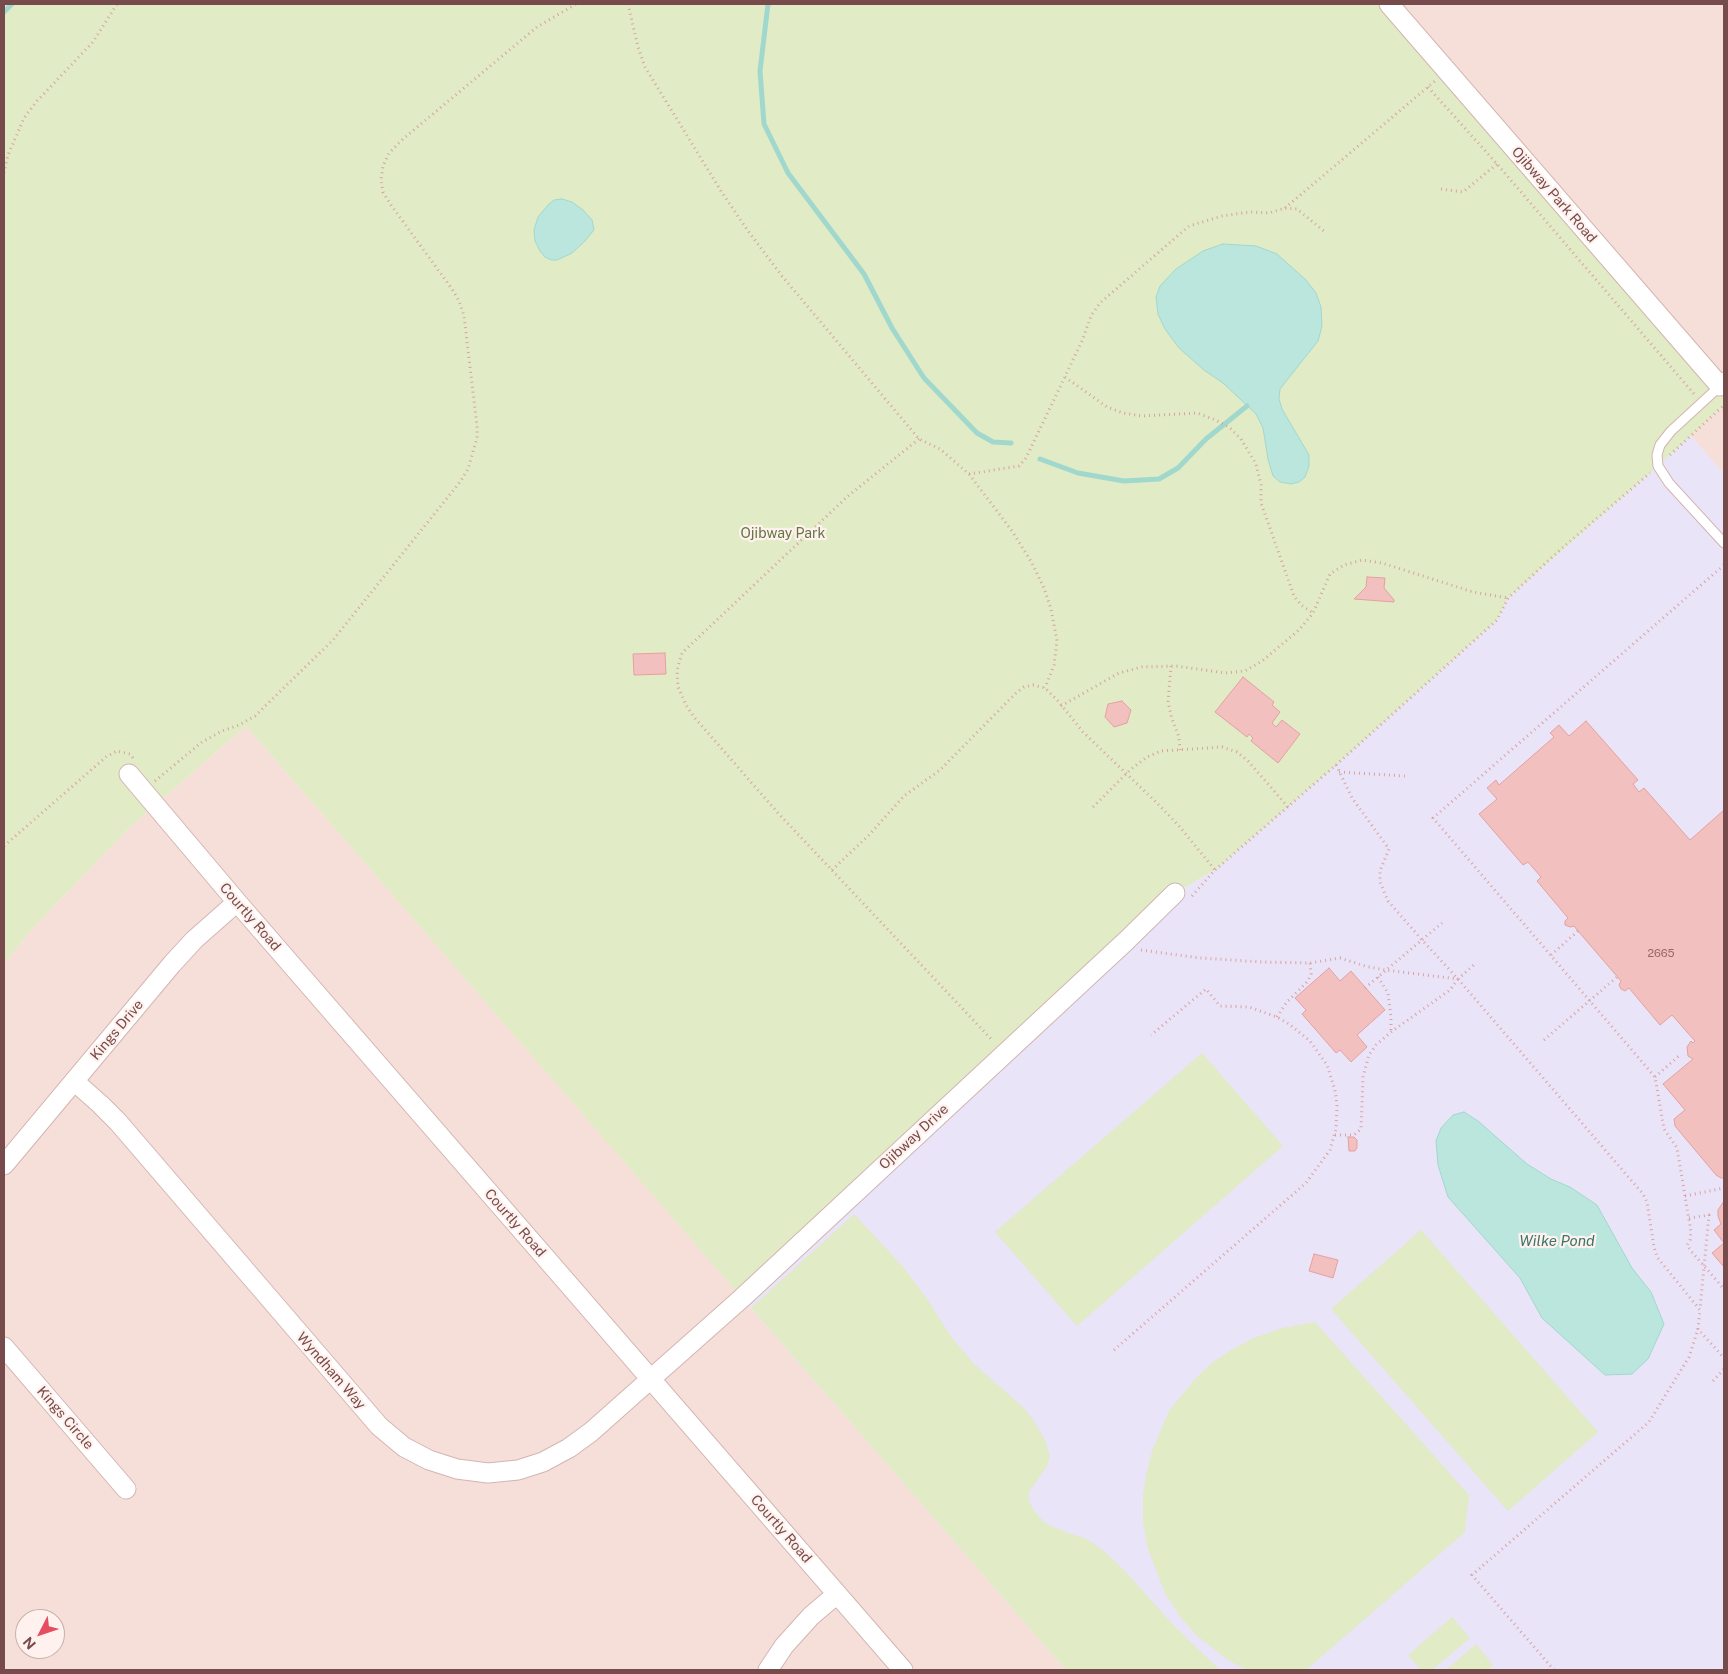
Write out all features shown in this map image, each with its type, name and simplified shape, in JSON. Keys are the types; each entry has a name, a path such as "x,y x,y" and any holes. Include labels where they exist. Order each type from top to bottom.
{"street":[{"name":"Ojibway Park Road","path":"1389,4 1722,384"},
{"name":"Courtly Road","path":"132,767 143,791 903,1670"},
{"name":"Ojibway Drive","path":"650,1379 742,1298 1126,941 1181,897"},
{"name":"Kings Drive","path":"4,1165 172,964 194,940 238,902"},
{"name":"Wyndham Way","path":"74,1081 118,1122 379,1426 404,1447 429,1460 457,1469 488,1473 518,1470 544,1462 569,1448 591,1432 650,1379"},
{"name":"Kings Circle","path":"4,1347 126,1489"},
{"path":"768,1670 784,1646 811,1616 837,1594"}],"lane":[{"path":"1722,384 1665,438 1660,445 1657,455 1658,466 1669,483 1724,543"}],"path":[{"path":"4,173 8,155 24,118 37,101 93,42 117,4"},
{"path":"143,791 202,742 255,716 334,640 460,482 468,469 477,438 477,426 464,316 452,289 383,192 381,180 383,166 389,154 403,139 537,27 576,4"},
{"path":"628,4 638,47 645,67 656,87 721,191 782,276 919,439 940,449 969,474 1012,531 1032,563 1044,588 1051,609 1057,641 1054,665 1045,688"},
{"path":"1285,208 1447,71"},
{"path":"1428,87 1497,164 1712,415"},
{"path":"1441,189 1463,192 1497,164"},
{"path":"969,474 1019,466 1026,458 1082,341 1091,316 1100,303 1189,226 1222,216 1250,212 1269,213 1285,208 1297,209 1325,232"},
{"path":"1065,377 1107,407 1115,410 1142,416 1197,413 1230,428 1241,439 1256,464 1261,485 1261,497 1269,527 1294,596 1301,605 1313,613"},
{"path":"1181,897 1336,765 1497,620 1508,598 1561,549 1658,466 1724,405"},
{"path":"919,439 848,496 682,653 677,670 678,687 694,717 778,813 996,1044"},
{"path":"1061,706 1119,673 1142,667 1171,666 1225,673 1245,671 1262,661 1299,630 1313,613 1330,574 1344,565 1362,560 1382,563 1473,592 1508,598"},
{"path":"1724,565 1433,818 1655,1077 1664,1129 1677,1148 1691,1232 1687,1245 1724,1289"},
{"path":"1171,666 1168,702 1179,737 1180,750"},
{"path":"832,870 869,835 904,796 940,770 1017,692 1024,687 1034,685 1045,688 1083,732 1179,826 1215,870"},
{"path":"1093,807 1126,774 1148,757 1161,751 1222,747 1237,752 1248,761 1288,807"},
{"path":"4,846 106,758 117,751 130,754 132,767"},
{"path":"1336,765 1352,798 1388,849 1380,870 1380,882 1388,901 1458,979 1643,1194 1647,1202 1657,1258 1700,1310"},
{"path":"1339,772 1405,776"},
{"path":"1365,988 1442,923"},
{"path":"1551,955 1578,931"},
{"path":"1144,943 1137,950 1200,958 1310,964 1340,958 1385,970 1458,979"},
{"path":"1335,1135 1356,1134 1361,1129 1362,1077 1369,1055 1376,1045 1450,990 1458,979 1476,963"},
{"path":"1277,1017 1286,1003 1308,981 1311,974 1310,964"},
{"path":"1378,977 1388,993 1391,1032"},
{"path":"1544,1040 1617,977"},
{"path":"1114,1350 1306,1183 1330,1150 1335,1135 1337,1105 1332,1077 1327,1065 1310,1041 1277,1017 1249,1007 1220,1006 1206,989 1151,1035"},
{"path":"1655,1077 1682,1054"},
{"path":"1685,1196 1724,1188"},
{"path":"1554,1670 1472,1575 1649,1422 1689,1357 1698,1329 1710,1215 1689,1218"},
{"path":"1698,1329 1724,1358"},
{"path":"1713,1381 1724,1369"}],"shaded area":[{"path":"1389,4 1724,4 1724,392"},
{"path":"1724,405 1724,474 1690,435"},
{"path":"1690,435 1724,474 1724,1670 1066,1670 742,1298 1175,893 1215,870 1497,620 1508,598 1658,466"},
{"path":"246,726 1066,1670 4,1670 4,964 34,927 128,829"}],"green space":[{"name":"Ojibway Park","path":"4,4 1389,4 1724,392 1724,405 1658,466 1508,598 1497,620 1336,765 1215,870 1175,893 742,1298 246,726 128,829 34,927 4,964"},
{"path":"1202,1053 1283,1146 1077,1326 995,1232"},
{"path":"854,1214 904,1268 952,1338 974,1364 1025,1409 1034,1421 1046,1442 1050,1457 1047,1466 1029,1492 1029,1501 1035,1512 1045,1523 1087,1539 1105,1552 1124,1570 1175,1627 1220,1670 1066,1670 751,1308"},
{"path":"1421,1230 1598,1432 1508,1511 1331,1309"},
{"path":"1315,1322 1469,1495 1465,1532 1306,1670 1246,1670 1228,1660 1195,1634 1179,1615 1165,1593 1148,1549 1143,1523 1143,1496 1146,1475 1152,1451 1169,1411 1195,1379 1212,1363 1254,1338 1282,1328"},
{"path":"1452,1617 1470,1638 1432,1670 1421,1670 1408,1655"},
{"path":"1476,1644 1493,1665 1487,1670 1446,1670"}],"water":[{"path":"562,199 572,202 583,210 592,220 594,230 572,253 557,260 551,260 540,251 535,241 534,230 538,217 548,205 554,200"},
{"path":"1223,244 1256,246 1277,254 1306,280 1316,293 1321,307 1322,326 1318,341 1280,389 1279,399 1282,409 1309,455 1309,466 1305,477 1299,482 1291,484 1280,482 1273,476 1263,428 1256,414 1223,383 1204,370 1179,348 1165,329 1158,314 1156,297 1160,286 1176,269 1203,251"},
{"name":"Wilke Pond","path":"1464,1112 1478,1121 1527,1164 1551,1179 1570,1187 1597,1205 1632,1268 1651,1292 1664,1324 1648,1359 1632,1374 1605,1375 1542,1318 1520,1278 1448,1197 1438,1165 1436,1141 1441,1128 1453,1115"}],"building":[{"path":"1367,577 1385,578 1384,588 1394,602 1354,599 1366,587"},
{"path":"665,653 666,674 634,675 633,654"},
{"path":"1243,677 1274,702 1272,705 1280,712 1272,723 1276,727 1282,720 1300,734 1278,763 1251,741 1253,738 1249,734 1247,737 1215,712"},
{"path":"1122,701 1131,710 1127,723 1114,727 1105,717 1108,704"},
{"path":"1586,721 1638,780 1633,784 1639,792 1644,788 1690,840 1724,810 1724,1178 1716,1175 1675,1126 1674,1119 1685,1110 1663,1084 1693,1059 1688,1056 1687,1047 1691,1041 1693,1043 1695,1041 1672,1015 1660,1025 1629,988 1625,991 1621,989 1619,985 1621,981 1574,926 1565,925 1565,921 1568,918 1537,881 1541,877 1528,862 1523,865 1479,814 1497,799 1487,788 1496,780 1499,785 1554,737 1550,733 1559,725 1569,736"},
{"path":"1329,968 1340,981 1351,971 1385,1010 1357,1035 1367,1047 1351,1062 1340,1050 1336,1053 1302,1014 1306,1010 1295,998"},
{"path":"1348,1137 1354,1137 1357,1140 1355,1151 1349,1151"},
{"path":"1724,1201 1724,1243 1714,1230 1721,1224 1718,1210"},
{"path":"1724,1243 1724,1267 1712,1253"},
{"path":"1314,1254 1338,1260 1333,1278 1309,1271"}],"waterway":[{"path":"4,12 12,4"},
{"path":"768,4 760,71 764,124 788,173 864,274 892,328 924,378 977,433 993,442 1011,443"},
{"path":"1040,459 1078,473 1124,481 1159,479 1178,468 1206,439 1247,406"}]}
